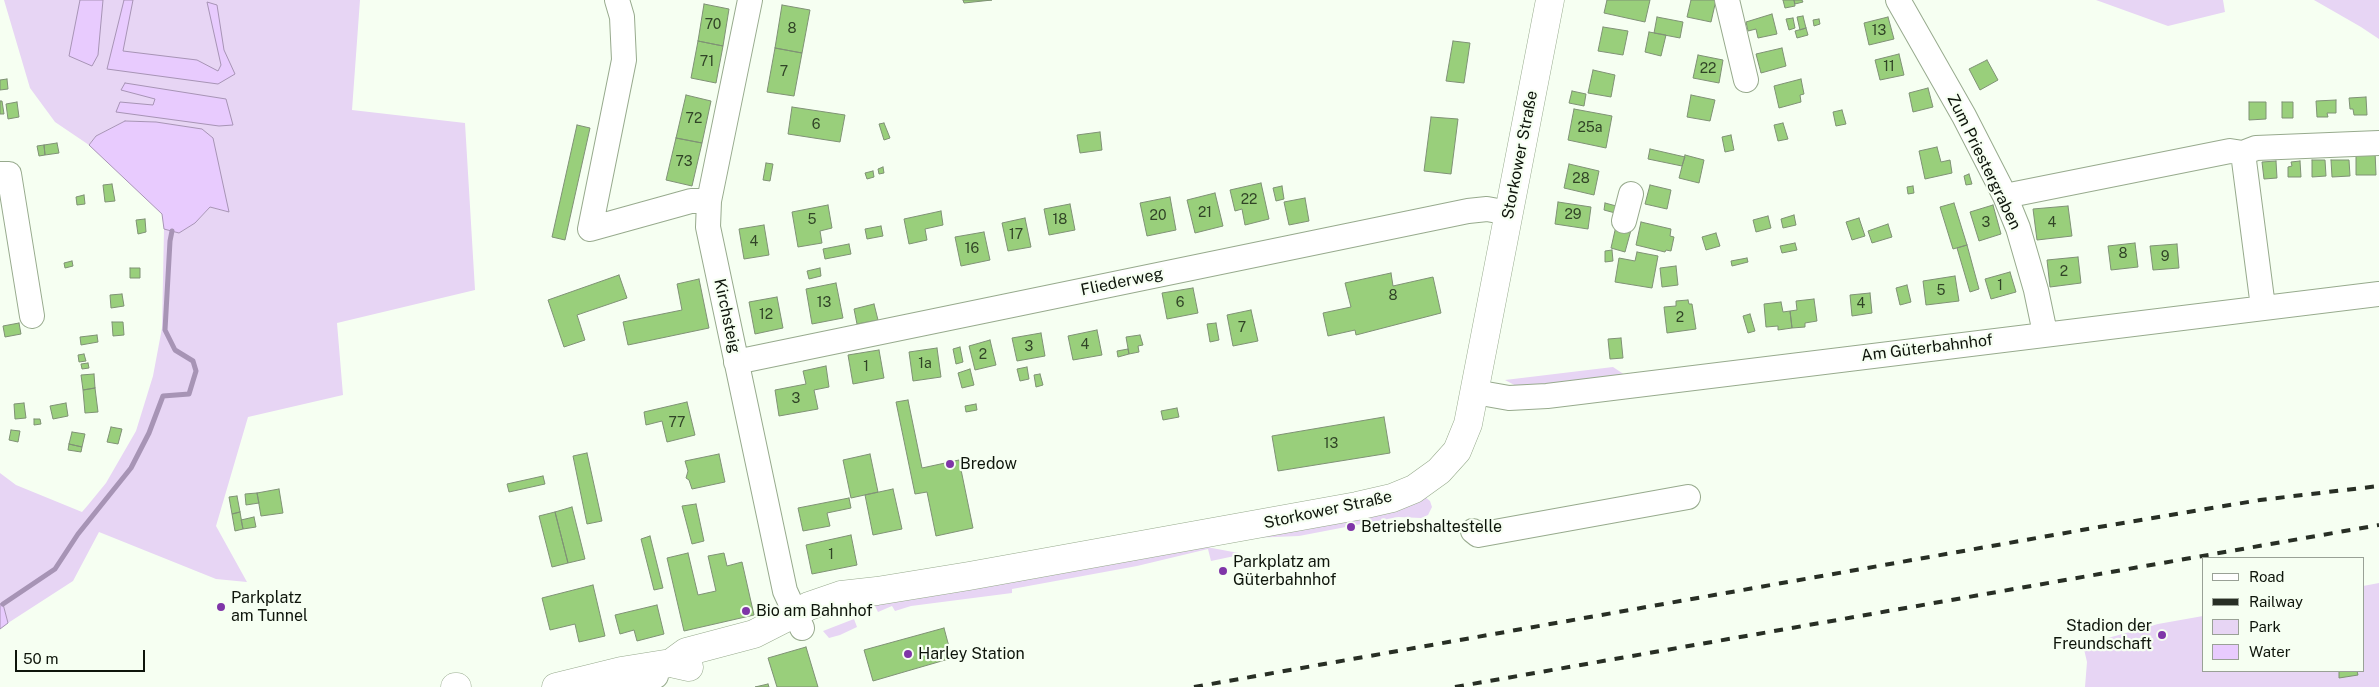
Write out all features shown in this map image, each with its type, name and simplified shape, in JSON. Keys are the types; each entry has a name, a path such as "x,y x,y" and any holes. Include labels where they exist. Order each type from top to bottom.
{"main road":[{"name":"Storkower Straße","path":"556,687 621,672 663,676 686,652 798,620 841,594 877,591 1305,516 1392,498 1414,489 1439,471 1457,451 1468,424 1550,0"}],"street":[{"path":"617,0 622,17 624,60 590,229 691,201 709,201"},
{"name":"Kirchsteig","path":"750,0 709,201 708,227 785,592 798,620"},
{"path":"1727,0 1746,80"},
{"name":"Zum Priestergraben","path":"1898,0 1964,116 2004,196 2018,228 2036,290 2045,333"},
{"path":"2004,196 2230,151 2243,153 2256,148 2379,143"},
{"path":"2243,153 2263,307"},
{"path":"0,174 9,174 32,316"},
{"path":"1624,221 1631,194"},
{"name":"Fliederweg","path":"736,362 1468,211 1487,209 1509,213"},
{"name":"Am Güterbahnhof","path":"1475,392 1509,398 1547,396 2045,333 2379,294"},
{"path":"1473,531 1478,535 1688,497"},
{"path":"614,687 663,676"}],"green space":[{"path":"4,0 360,0 352,110 465,123 475,290 337,323 343,395 248,417 216,526 247,582 216,579 99,532 73,581 8,623 3,604 0,604 0,473 16,485 82,512 106,483 136,431 153,376 162,328 164,229 179,233 195,223 210,207 228,212 202,130 156,122 125,121 96,136 89,145 55,122 30,88"},
{"path":"2096,0 2223,0 2225,12 2168,26"},
{"path":"2314,0 2379,0 2379,39 2361,27"},
{"path":"1613,367 1625,375 1520,388 1505,380"},
{"path":"1425,497 1430,501 1432,507 1428,515 1421,518 1398,517 1299,536 1250,538"},
{"path":"1201,546 1244,554 1211,561 1208,549 1137,566 1012,589 1012,593 911,606 895,611 892,606 878,612 874,604"},
{"name":"Stadion der Freundschaft","path":"2379,583 2379,687 2085,687 2087,662 2083,645 2158,624 2202,616 2202,672 2364,672 2364,586"},
{"path":"854,619 857,627 840,635 829,638 823,631"}],"water":[{"path":"80,0 103,0 98,55 92,66 69,56"},
{"path":"124,0 133,0 123,51 197,60 218,71 221,65 207,2 217,5 224,50 235,74 218,84 107,69"},
{"path":"125,83 226,99 233,125 219,126 116,112 120,102 153,105 155,99 121,90"},
{"path":"125,121 156,122 202,129 213,138 229,212 210,207 195,223 179,233 164,229 162,214 89,145 96,136"},
{"path":"0,604 3,604 8,623 0,629"}],"building":[{"path":"963,0 992,0 964,3"},
{"path":"1607,0 1650,0 1645,22 1604,13"},
{"path":"1691,0 1716,0 1711,22 1687,17"},
{"path":"1783,0 1794,0 1795,6 1785,8"},
{"path":"1794,0 1802,0 1803,2 1795,4"},
{"path":"704,4 729,9 723,46 698,41"},
{"path":"782,5 810,10 802,53 775,48"},
{"path":"1772,14 1777,34 1758,38 1756,29 1748,31 1746,22"},
{"path":"1803,16 1806,28 1800,30 1797,17"},
{"path":"1657,17 1683,22 1680,38 1654,33"},
{"path":"1888,17 1894,39 1869,45 1864,23"},
{"path":"1793,18 1795,28 1789,30 1786,19"},
{"path":"1819,19 1820,24 1814,26 1813,20"},
{"path":"1603,27 1628,31 1623,55 1598,51"},
{"path":"1806,28 1808,35 1797,38 1795,31"},
{"path":"1649,32 1666,35 1661,56 1645,52"},
{"path":"698,41 723,46 716,83 691,78"},
{"path":"1453,41 1470,43 1464,83 1446,81"},
{"path":"775,48 802,53 794,96 767,92"},
{"path":"1782,48 1786,66 1761,73 1756,54"},
{"path":"1899,54 1904,75 1880,80 1875,60"},
{"path":"1698,55 1723,60 1719,83 1693,78"},
{"path":"1987,60 1998,80 1980,90 1969,69"},
{"path":"1593,70 1615,75 1611,97 1588,93"},
{"path":"7,79 8,89 0,90 0,80"},
{"path":"1801,79 1804,94 1800,95 1801,102 1779,108 1774,86"},
{"path":"1928,88 1933,107 1913,112 1909,93"},
{"path":"1572,91 1586,94 1584,106 1569,103"},
{"path":"686,95 711,101 702,143 676,138"},
{"path":"1691,95 1715,100 1710,121 1687,117"},
{"path":"2366,97 2367,115 2354,115 2353,109 2350,109 2349,98"},
{"path":"2336,100 2336,113 2327,113 2328,117 2317,117 2316,101"},
{"path":"0,101 2,101 4,114 0,114"},
{"path":"17,102 19,117 8,119 6,104"},
{"path":"2249,102 2266,102 2266,119 2249,120"},
{"path":"2282,102 2293,102 2293,118 2282,118"},
{"path":"792,107 845,115 840,142 788,134"},
{"path":"1574,109 1612,116 1606,148 1568,140"},
{"path":"1842,110 1846,124 1836,126 1833,112"},
{"path":"1431,117 1458,119 1451,174 1424,171"},
{"path":"884,123 890,138 884,140 879,124"},
{"path":"1783,123 1788,139 1778,141 1774,125"},
{"path":"577,125 590,128 565,240 552,237"},
{"path":"1100,132 1102,150 1080,153 1077,135"},
{"path":"1731,135 1734,150 1725,152 1722,137"},
{"path":"676,138 702,143 692,186 666,180"},
{"path":"57,143 59,153 45,155 44,145"},
{"path":"44,145 45,155 39,156 37,146"},
{"path":"1937,147 1941,162 1950,160 1952,173 1925,179 1919,151"},
{"path":"1650,149 1685,157 1682,166 1648,159"},
{"path":"2356,151 2375,151 2376,175 2356,175"},
{"path":"1685,155 1704,160 1699,183 1679,178"},
{"path":"2312,160 2325,160 2326,176 2312,177"},
{"path":"2331,160 2349,160 2350,176 2332,177"},
{"path":"2276,161 2277,178 2264,179 2262,162"},
{"path":"2300,161 2301,177 2288,177 2288,167 2292,166 2291,162"},
{"path":"766,163 773,164 770,181 763,180"},
{"path":"1569,164 1599,171 1594,195 1564,188"},
{"path":"883,167 884,173 879,174 878,169"},
{"path":"873,171 874,177 867,179 865,173"},
{"path":"1969,174 1972,184 1966,185 1964,176"},
{"path":"1261,183 1269,219 1245,225 1242,209 1235,211 1230,190"},
{"path":"112,184 115,201 105,202 103,185"},
{"path":"1650,185 1671,190 1667,209 1645,204"},
{"path":"1282,186 1284,199 1276,201 1273,188"},
{"path":"1913,186 1914,193 1908,194 1907,187"},
{"path":"1215,193 1223,226 1195,233 1187,200"},
{"path":"84,195 85,204 77,205 76,197"},
{"path":"1170,197 1176,230 1147,236 1140,203"},
{"path":"1305,198 1309,221 1289,225 1284,202"},
{"path":"1558,202 1591,207 1588,229 1555,224"},
{"path":"1605,203 1620,207 1619,214 1604,210"},
{"path":"1954,203 1967,245 1953,249 1940,207"},
{"path":"1070,204 1075,230 1049,235 1044,209"},
{"path":"828,205 832,228 820,231 822,243 798,247 792,212"},
{"path":"1993,205 2001,234 1979,241 1970,212"},
{"path":"2068,206 2072,236 2037,240 2033,209"},
{"path":"941,211 943,225 925,229 927,240 909,244 904,219"},
{"path":"1794,215 1796,225 1783,228 1781,219"},
{"path":"1768,216 1771,228 1756,232 1753,220"},
{"path":"1025,218 1031,247 1008,251 1002,223"},
{"path":"1859,218 1865,236 1852,240 1846,222"},
{"path":"145,219 146,232 138,234 136,220"},
{"path":"1641,222 1671,229 1670,236 1674,237 1671,251 1666,250 1665,252 1636,245"},
{"path":"1888,224 1892,237 1872,243 1868,231"},
{"path":"764,225 769,255 744,259 739,229"},
{"path":"881,226 883,236 867,239 865,229"},
{"path":"1616,226 1631,230 1625,252 1611,248"},
{"path":"984,232 990,260 961,266 955,237"},
{"path":"1716,233 1720,246 1706,250 1702,237"},
{"path":"1795,243 1797,250 1782,253 1780,246"},
{"path":"2135,243 2138,267 2111,270 2108,246"},
{"path":"849,244 851,254 825,259 823,249"},
{"path":"2177,244 2179,268 2153,270 2150,246"},
{"path":"1967,245 1979,289 1970,292 1957,248"},
{"path":"1612,250 1613,261 1605,262 1605,251"},
{"path":"1637,252 1658,256 1652,288 1615,282 1619,258 1635,261"},
{"path":"2078,257 2081,283 2050,287 2047,260"},
{"path":"1747,258 1748,262 1732,266 1731,261"},
{"path":"72,261 73,266 65,268 64,263"},
{"path":"1676,266 1678,285 1662,287 1660,268"},
{"path":"130,268 140,268 140,278 130,278"},
{"path":"820,268 821,276 809,279 807,271"},
{"path":"2010,272 2016,292 1991,299 1985,279"},
{"path":"1391,273 1393,286 1433,277 1441,313 1356,335 1355,330 1328,336 1323,313 1351,307 1345,283"},
{"path":"619,275 627,298 577,315 585,340 564,347 548,300"},
{"path":"1955,276 1959,301 1926,305 1923,281"},
{"path":"699,279 709,328 628,345 623,322 682,310 677,284"},
{"path":"836,283 843,318 812,324 806,289"},
{"path":"1907,285 1911,302 1900,305 1896,288"},
{"path":"1193,288 1198,313 1167,319 1162,293"},
{"path":"1870,293 1872,313 1852,316 1850,295"},
{"path":"122,294 124,306 111,308 110,295"},
{"path":"777,297 783,328 755,334 749,302"},
{"path":"1814,299 1817,321 1805,323 1805,327 1792,328 1790,311 1797,310 1796,301"},
{"path":"1688,300 1689,304 1692,304 1696,329 1667,333 1664,307 1676,306 1676,301"},
{"path":"1781,302 1783,312 1790,311 1792,328 1778,330 1778,326 1766,327 1764,304"},
{"path":"874,304 878,320 857,324 854,309"},
{"path":"1251,310 1258,341 1233,346 1227,315"},
{"path":"1750,314 1755,331 1748,333 1743,316"},
{"path":"112,322 123,322 124,335 113,336"},
{"path":"19,323 21,334 5,337 3,326"},
{"path":"1216,323 1219,340 1210,342 1207,324"},
{"path":"1097,330 1102,355 1073,360 1068,336"},
{"path":"1041,333 1045,356 1017,361 1012,338"},
{"path":"97,335 98,342 81,345 80,337"},
{"path":"1140,335 1143,345 1138,346 1139,352 1129,354 1126,337"},
{"path":"1621,338 1623,358 1610,359 1608,339"},
{"path":"990,340 996,365 975,370 969,346"},
{"path":"960,347 963,362 956,364 953,349"},
{"path":"937,348 941,377 913,381 909,352"},
{"path":"1128,349 1129,354 1118,357 1117,351"},
{"path":"879,350 884,378 853,384 848,355"},
{"path":"84,354 86,361 79,362 78,355"},
{"path":"88,363 89,368 82,369 81,364"},
{"path":"826,366 829,387 814,390 818,409 779,416 775,390 806,384 803,371"},
{"path":"1027,367 1029,379 1020,381 1017,369"},
{"path":"970,369 974,385 962,388 958,373"},
{"path":"94,374 95,388 83,390 81,375"},
{"path":"1040,374 1043,385 1036,387 1034,375"},
{"path":"95,388 98,412 85,413 83,390"},
{"name":"Bredow","path":"908,400 922,468 959,460 973,528 936,536 927,492 915,494 896,402"},
{"path":"687,402 695,435 667,442 662,421 646,425 644,412"},
{"path":"24,403 26,418 15,419 14,404"},
{"path":"66,403 68,416 53,419 50,406"},
{"path":"976,404 977,410 966,412 965,406"},
{"path":"1177,408 1179,417 1163,420 1161,411"},
{"path":"1384,417 1390,453 1278,471 1272,436"},
{"path":"34,419 40,419 41,424 34,425"},
{"path":"111,427 122,429 118,444 107,442"},
{"path":"11,430 20,431 18,442 9,440"},
{"path":"72,432 85,434 82,447 69,444"},
{"path":"69,444 82,447 81,452 68,450"},
{"path":"587,453 602,521 587,524 573,456"},
{"path":"719,454 725,482 692,489 689,480 686,478 688,471 685,461"},
{"path":"870,454 878,492 851,498 843,460"},
{"path":"543,476 545,484 509,492 507,484"},
{"path":"279,489 283,513 261,516 257,493"},
{"path":"893,489 902,529 873,535 865,495"},
{"path":"257,493 259,503 246,505 245,494"},
{"path":"237,496 240,512 232,514 229,497"},
{"path":"849,498 851,508 827,513 830,526 803,531 798,508"},
{"path":"696,504 704,541 692,544 682,506"},
{"path":"572,507 585,559 568,563 555,512"},
{"path":"240,512 243,529 235,531 232,514"},
{"path":"555,512 568,563 552,567 539,516"},
{"path":"254,517 256,527 243,529 241,520"},
{"path":"851,535 857,565 812,574 806,545"},
{"path":"650,536 663,588 654,590 641,539"},
{"path":"688,553 698,595 716,591 708,556 724,553 727,566 742,562 754,615 684,631 667,558"},
{"path":"593,585 605,636 579,642 575,624 550,630 542,598"},
{"path":"657,605 664,634 637,641 634,630 620,634 615,615"},
{"name":"Harley Station","path":"944,628 952,658 873,681 864,650"},
{"path":"806,647 818,687 777,687 768,658"},
{"path":"2339,672 2357,672 2358,675 2339,678"},
{"path":"768,684 769,687 755,687"}],"waterway":[{"path":"3,604 55,569 78,534 131,468 149,433 163,396 189,394 196,371 193,361 175,350 165,330 172,231"}],"railway":[{"path":"1194,687 2099,527 2260,500 2379,486"},
{"path":"1455,687 2379,525"}],"place":[{"name":"Bredow","path":"950,464"},
{"name":"Betriebshaltestelle","path":"1351,527"},
{"name":"Parkplatz am Güterbahnhof","path":"1223,571"},
{"name":"Parkplatz am Tunnel","path":"221,607"},
{"name":"Bio am Bahnhof","path":"746,611"},
{"name":"Stadion der Freundschaft","path":"2162,635"},
{"name":"Harley Station","path":"908,654"}]}
